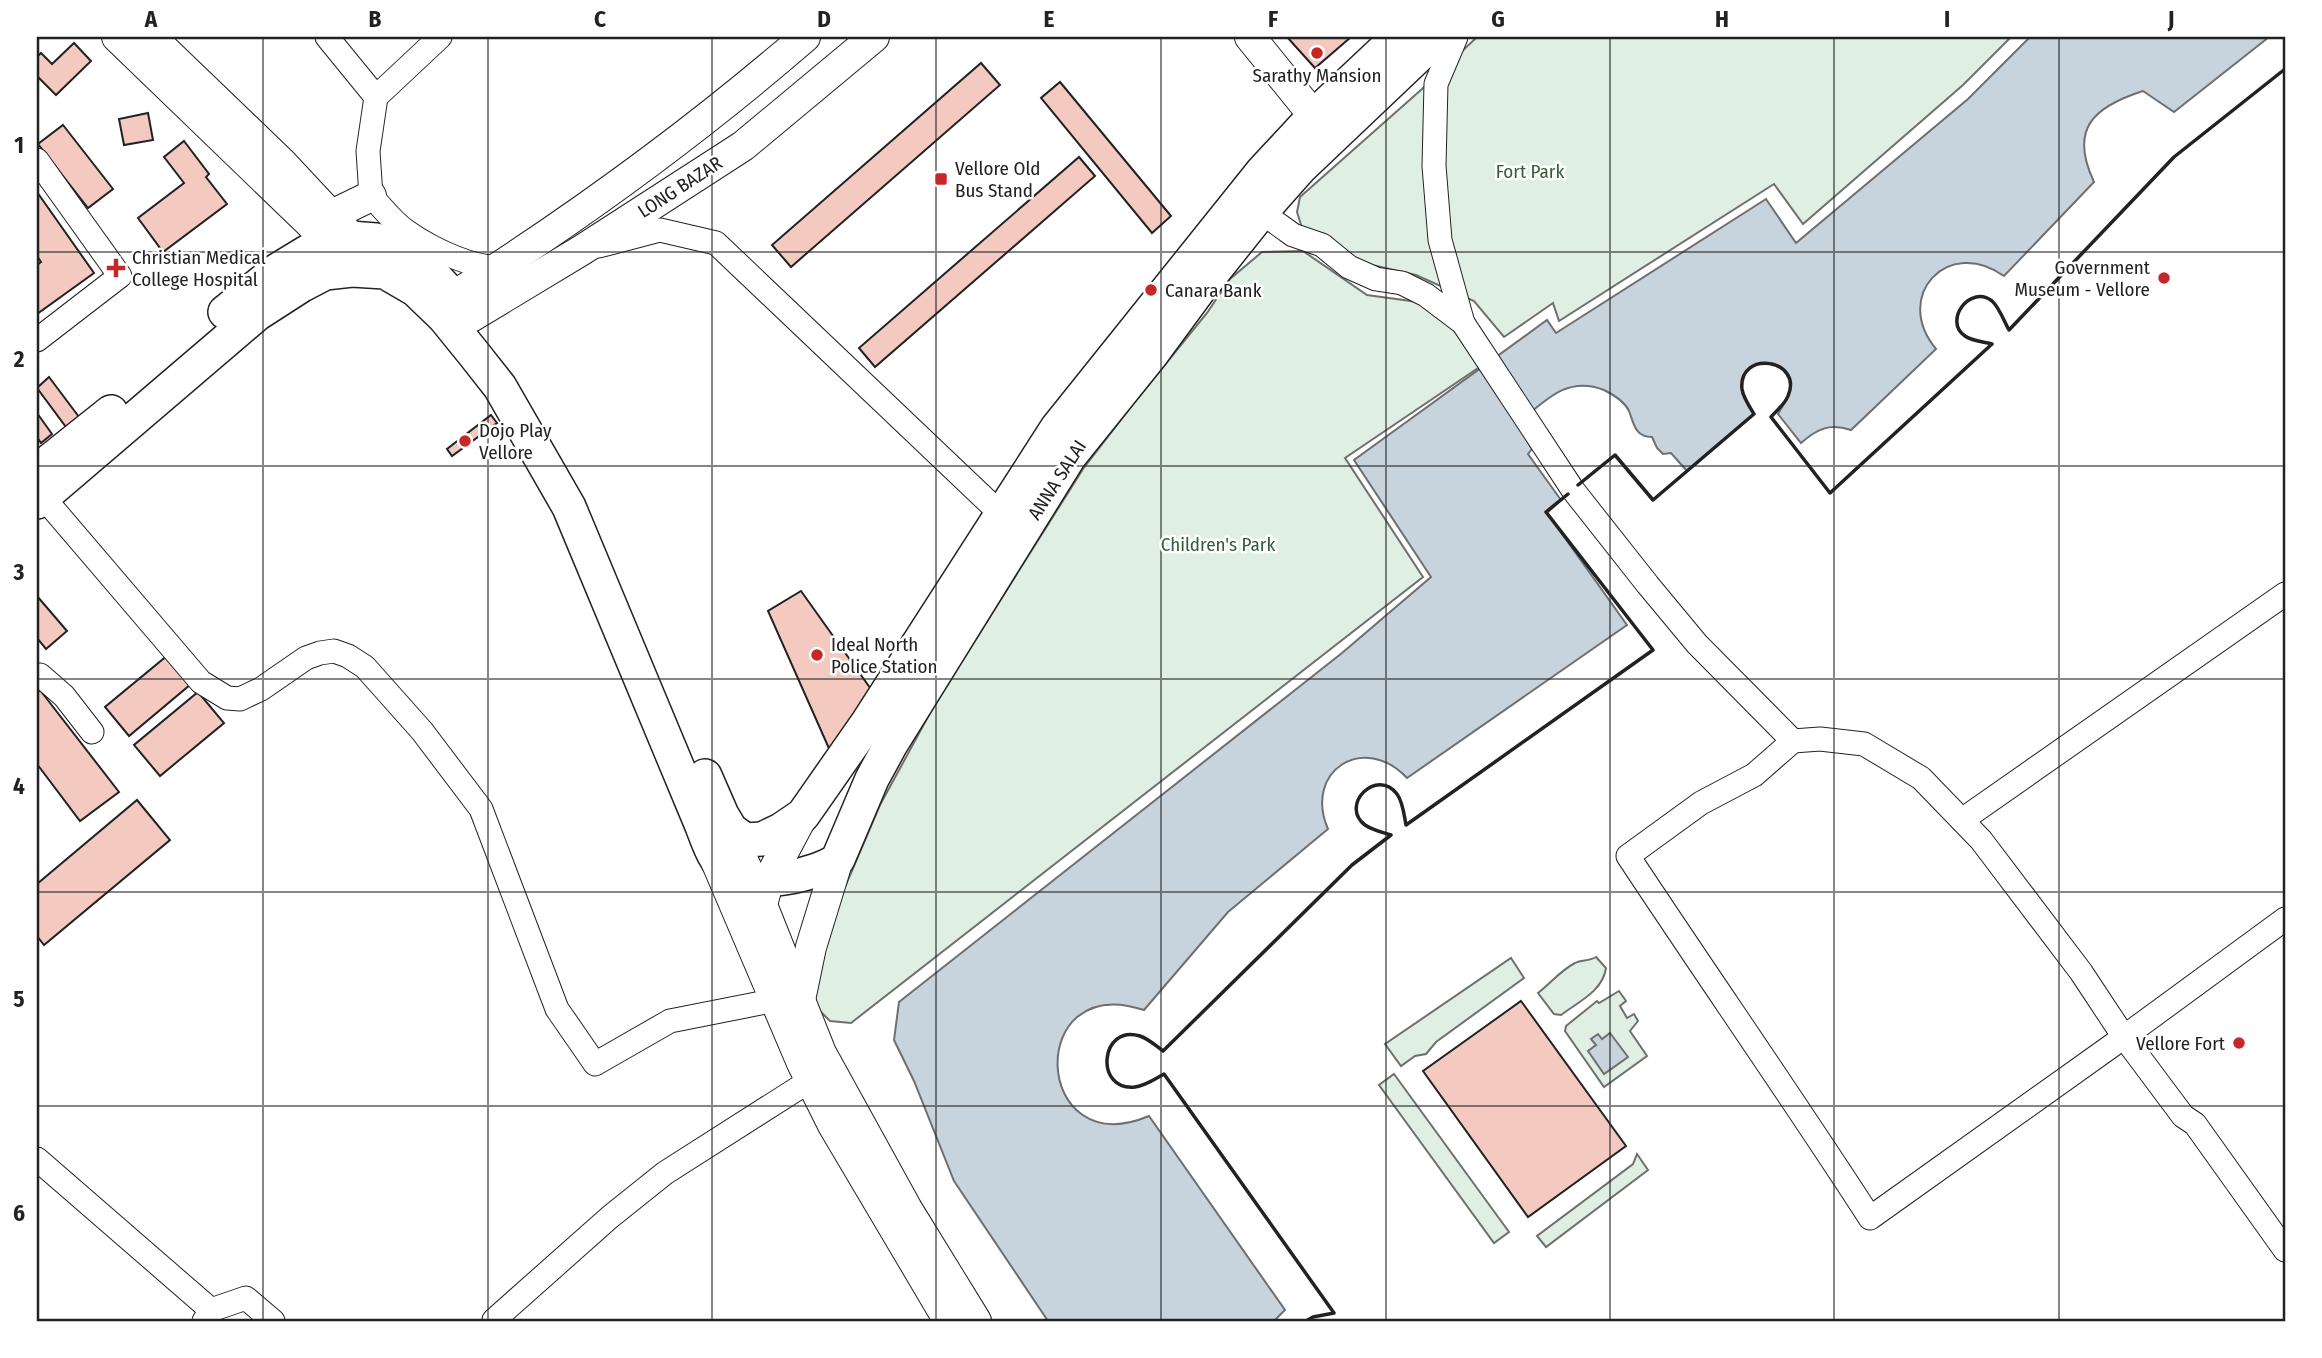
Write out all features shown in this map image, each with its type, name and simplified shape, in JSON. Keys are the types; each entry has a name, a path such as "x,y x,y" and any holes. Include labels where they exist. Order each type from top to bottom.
{"highway":[{"name":"ANNA SALAI","path":"722,815 731,830 745,839 762,838 772,834 803,815 868,722 1065,418 1262,172 1314,116 1398,37"},
{"name":"ANNA SALAI","path":"838,859 872,779 891,744 1069,457 1261,212 1300,169 1438,37"},
{"path":"333,237 416,290 444,317 500,387 569,507 719,863 729,873 761,888 817,871 830,866 838,859"},
{"path":"333,237 376,240 400,251 436,278 462,307 551,431 586,500 722,815"},
{"path":"39,490 257,314 325,273 333,237"}],"main road":[{"path":"117,37 333,237"},
{"path":"151,37 281,162 333,237"},
{"path":"462,307 498,268 604,196 720,108 805,37"},
{"name":"LONG BAZAR","path":"462,307 582,250 743,146 874,37"},
{"path":"1250,37 1314,116"},
{"path":"333,237 371,196"},
{"path":"722,815 761,888"},
{"path":"803,815 761,888 759,933 788,1000 811,1080 833,1125 949,1321"},
{"path":"710,846 788,1000 821,1053 907,1209 976,1321"},
{"path":"788,1000 811,947 838,859"}],"street":[{"path":"327,37 376,97"},
{"path":"440,37 376,97 369,150 371,196 406,230 457,259 498,268 660,230 716,243 1002,515"},
{"path":"1456,37 1436,85 1434,166 1440,240 1463,323 1573,490 1697,644 1794,741"},
{"path":"37,160 120,276 37,340"},
{"path":"1261,212 1293,235 1322,245 1349,267 1376,279 1402,283 1426,295 1463,323"},
{"path":"39,490 201,682 227,698 240,699 261,689 306,658 320,653 334,651 365,667 422,731 481,809 557,1009 595,1064 670,1021 788,1000"},
{"path":"1962,820 2285,594"},
{"path":"37,677 40,675 64,696 92,732"},
{"path":"2285,919 2124,1037 1870,1218 1628,856 1701,803 1754,775 1794,741 1820,739 1864,744 1921,778 1981,840 2081,972 2124,1037 2183,1116 2195,1124 2285,1250"},
{"path":"494,1320 610,1217 665,1173 811,1080"},
{"path":"37,1159 208,1315 246,1298 273,1321"}],"green space":[{"name":"Fort Park","path":"1477,37 2011,37 1963,85 1803,224 1774,184 1559,321 1553,303 1504,337 1474,301 1416,275 1372,265 1351,257 1302,228 1297,212 1300,197"},
{"name":"Children's Park","path":"1303,251 1367,295 1418,302 1457,327 1484,364 1345,458 1423,577 851,1023 830,1021 818,1009 811,986 842,894 880,805 936,702 1083,469 1207,313 1230,279 1262,252"},
{"path":"1596,957 1606,968 1595,990 1561,1015 1554,1014 1538,993 1570,966"},
{"path":"1511,958 1524,978 1436,1042 1426,1054 1415,1056 1401,1066 1385,1044"},
{"path":"1619,991 1626,1001 1620,1006 1627,1018 1634,1014 1638,1021 1630,1031 1647,1056 1604,1087 1565,1031 1566,1026 1597,1001 1599,1003"},
{"path":"1394,1074 1509,1232 1494,1243 1379,1085"},
{"path":"1637,1154 1648,1170 1546,1247 1537,1236 1633,1164"}],"shaded area":[{"path":"2030,37 2269,37 2174,112 2143,91 2126,97 2099,113 2085,134 2087,164 2094,182 2004,276 1983,265 1964,263 1946,268 1932,278 1923,292 1920,310 1924,329 1936,349 1851,430 1830,427 1812,434 1801,443 1778,414 1787,399 1789,378 1784,369 1776,364 1766,363 1756,364 1748,369 1743,378 1742,389 1754,414 1687,471 1671,453 1663,454 1652,437 1639,432 1621,401 1604,390 1590,386 1567,388 1556,393 1517,424 1532,449 1528,454 1561,500 1547,513 1627,625 1407,778 1390,765 1373,758 1342,764 1331,775 1324,790 1322,808 1328,829 1228,912 1144,1010 1105,1005 1078,1017 1062,1039 1058,1066 1064,1093 1082,1114 1110,1124 1149,1116 1285,1310 1274,1321 1048,1321 954,1181 914,1081 894,1040 899,1002 1342,653 1431,577 1354,460 1547,320 1556,333 1766,199 1796,243 1968,99"},
{"path":"1610,1033 1628,1057 1604,1074 1588,1051 1596,1045 1591,1039 1598,1034 1602,1039"}],"building":[{"name":"Sarathy Mansion","path":"1287,37 1351,37 1315,68"},
{"path":"74,43 91,61 56,95 37,76 37,57 41,53 52,64"},
{"path":"981,63 1000,85 791,267 772,245"},
{"path":"1060,82 1171,216 1152,233 1041,98"},
{"path":"148,113 153,140 124,145 119,119"},
{"path":"63,125 113,189 88,208 38,144"},
{"path":"184,141 209,174 206,177 227,204 163,252 138,218 184,183 164,157"},
{"path":"1079,157 1095,176 875,367 859,348"},
{"path":"37,192 94,273 37,314 37,265 41,262 37,256"},
{"path":"49,377 79,417 66,427 37,388"},
{"path":"37,413 52,434 41,443 37,437"},
{"name":"Dojo Play Vellore","path":"491,415 497,423 452,456 447,449"},
{"name":"Ideal North Police Station","path":"801,591 878,699 835,762 768,611"},
{"path":"37,596 67,631 46,649 37,638"},
{"path":"168,655 191,684 129,736 105,707"},
{"path":"40,690 119,792 80,821 37,764 37,693"},
{"path":"198,692 224,723 160,776 134,745"},
{"path":"137,800 170,840 44,945 37,936 37,884"},
{"path":"1521,1001 1626,1146 1528,1217 1423,1071"}],"wall":[{"path":"1578,485 1615,455 1653,500 1754,414 1742,389 1743,376 1750,368 1759,364 1770,364 1787,374 1790,383 1787,399 1771,417 1830,493 1992,344 1968,338 1959,329 1958,314 1962,306 1975,297 1992,301 2009,330 2174,157 2285,69"},
{"path":"1306,1321 1334,1313 1164,1074 1139,1086 1122,1085 1113,1079 1108,1069 1110,1048 1117,1039 1127,1035 1143,1037 1163,1051 1352,865 1391,835 1368,827 1358,817 1358,799 1364,792 1380,785 1389,787 1401,801 1406,825 1653,650 1546,512 1568,494"}],"place":[{"name":"Sarathy Mansion","path":"1317,53"},
{"name":"Vellore Old Bus Stand","path":"941,179"},
{"name":"Christian Medical College Hospital","path":"116,268"},
{"name":"Government Museum - Vellore","path":"2164,278"},
{"name":"Canara Bank","path":"1151,290"},
{"name":"Dojo Play Vellore","path":"465,441"},
{"name":"Ideal North Police Station","path":"817,655"},
{"name":"Vellore Fort","path":"2239,1043"}]}
